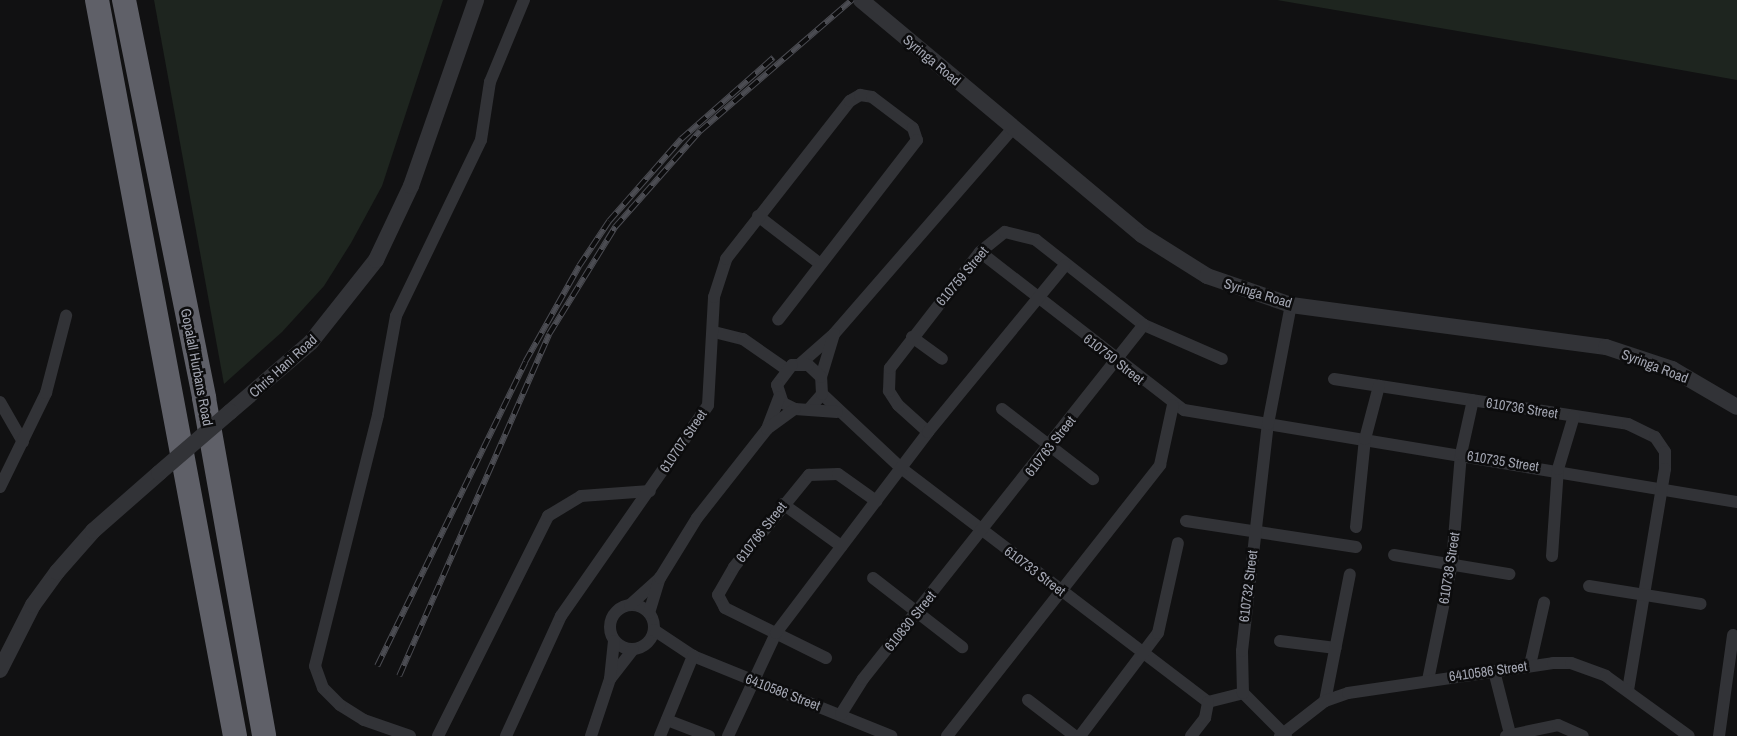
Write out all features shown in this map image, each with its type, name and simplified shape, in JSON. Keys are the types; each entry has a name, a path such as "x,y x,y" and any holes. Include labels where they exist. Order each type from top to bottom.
{"highway":[{"name":"Gopalall Hurbans Road","path":"98,0 235,736"},
{"name":"Gopalall Hurbans Road","path":"124,0 204,398 264,736"}],"street":[{"name":"Chris Hani Road","path":"0,670 32,605 56,572 93,531 311,342 376,260 411,186 476,0"},
{"path":"410,736 364,720 340,705 323,688 315,666 378,415 396,316 481,140 488,89 524,0"},
{"name":"Syringa Road","path":"861,0 1013,128 1176,259 1238,289 1291,305 1606,347 1672,369 1737,407"},
{"name":"610707 Street","path":"506,736 561,616 708,405 718,277 758,216 850,101 860,95 872,97 913,128 916,140 819,263"},
{"path":"714,332 743,339 765,358 786,369 800,364 834,334 1013,128"},
{"path":"758,216 819,263 778,320"},
{"name":"610759 Street","path":"928,432 889,391 890,368 912,337 980,252 997,236 1013,232 1036,240 1065,265 1144,325 1222,359"},
{"name":"610750 Street","path":"980,252 1173,405 1268,424"},
{"path":"728,736 751,679 776,633 928,432 1065,265"},
{"name":"610732 Street","path":"1244,692 1243,627 1254,530 1268,424 1291,305"},
{"path":"0,487 46,394 66,316"},
{"name":"610763 Street","path":"983,531 1144,325"},
{"path":"810,408 822,394 821,377 834,334"},
{"path":"912,337 942,359"},
{"path":"765,358 778,391 795,409"},
{"path":"800,364 821,377"},
{"path":"767,429 786,369"},
{"name":"610736 Street","path":"1334,379 1628,424 1656,437 1664,452 1663,487 1628,690"},
{"path":"1356,527 1365,439 1380,386"},
{"name":"610733 Street","path":"822,394 838,412 901,468 1145,656 1208,702"},
{"name":"610738 Street","path":"1428,680 1452,564 1461,454 1474,400"},
{"path":"0,402 23,442"},
{"path":"947,736 1063,592 1160,465 1173,405"},
{"path":"676,648 654,630 649,613 660,578 697,518 767,429 795,409 810,408 838,412"},
{"path":"1002,409 1093,479"},
{"path":"1552,556 1558,469 1574,416"},
{"name":"610735 Street","path":"1268,424 1558,469 1737,502"},
{"name":"610766 Street","path":"776,633 725,608 717,599 734,567 802,481 818,472 847,478 876,500"},
{"path":"438,736 548,516 581,496 650,490"},
{"path":"783,504 841,546"},
{"path":"1186,521 1356,547"},
{"name":"610830 Street","path":"841,714 918,612 983,531"},
{"path":"1080,736 1145,656 1166,613 1178,543"},
{"path":"1394,555 1510,574"},
{"path":"1325,701 1350,574"},
{"path":"591,736 610,679 614,641 609,628 613,615 630,605 660,578"},
{"path":"873,578 962,647"},
{"path":"1589,586 1701,604"},
{"path":"1530,665 1544,603"},
{"path":"630,605 649,613"},
{"path":"647,644 654,630"},
{"path":"776,633 826,658"},
{"path":"1719,736 1733,635"},
{"path":"1280,640 1336,648"},
{"path":"614,641 633,650"},
{"path":"610,679 633,650 647,644 676,648"},
{"name":"6410586 Street","path":"676,648 891,736"},
{"path":"660,736 693,656"},
{"name":"6410586 Street","path":"1283,735 1325,701 1428,680 1530,665 1570,663 1606,676 1628,690 1689,736"},
{"path":"1494,671 1508,735 1558,726 1583,736"},
{"path":"1191,736 1205,718 1208,702 1244,692 1283,735"},
{"path":"1028,700 1075,736"},
{"path":"667,720 709,736"}],"shaded area":[{"path":"154,0 443,0 382,186 351,243 324,286 282,332 224,384"},
{"path":"1277,0 1737,0 1737,80 1586,53"}],"railway":[{"path":"399,676 549,334 615,227 700,131 852,0"},
{"path":"377,666 525,362 579,266 609,221 681,139 773,58"}]}
